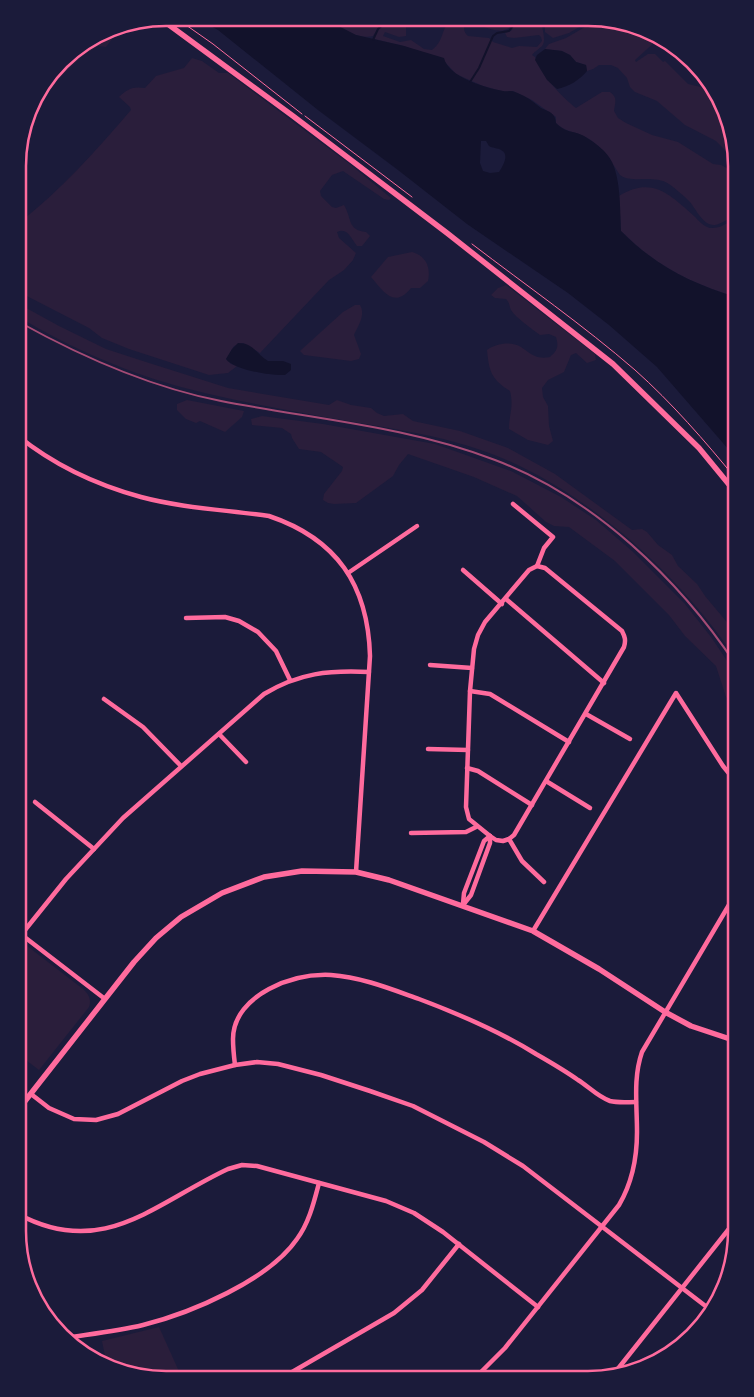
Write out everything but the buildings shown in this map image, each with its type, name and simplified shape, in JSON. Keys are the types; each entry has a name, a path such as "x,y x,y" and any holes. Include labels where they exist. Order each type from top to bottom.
{"street":[{"path":"171,26 447,233 613,364 699,448 728,483"},
{"path":"26,442 68,469 115,489 141,497 266,516 284,521 314,537 328,549 348,573 362,600 368,622 370,656 356,872"},
{"path":"514,504 553,537 544,548 537,566 530,570 485,622 478,634 470,691 466,807 469,819 476,827 496,840 508,839 514,835 604,683 624,647 626,639 622,632 545,568 537,566"},
{"path":"348,573 417,526"},
{"path":"463,570 502,604"},
{"path":"506,599 604,683"},
{"path":"186,618 225,617 239,621 258,632 276,650 290,680"},
{"path":"430,665 472,668"},
{"path":"26,926 66,879 123,818 264,694 290,680 325,671 369,672"},
{"path":"470,691 490,694 569,742"},
{"path":"533,931 676,693 727,771"},
{"path":"104,699 143,727 181,766"},
{"path":"586,714 630,738"},
{"path":"219,734 246,762"},
{"path":"428,749 468,750"},
{"path":"467,768 478,771 532,805"},
{"path":"546,782 590,808"},
{"path":"35,802 94,849"},
{"path":"411,833 466,832 476,827"},
{"path":"463,905 471,896 490,843 490,836"},
{"path":"508,839 522,861 544,882"},
{"path":"26,1099 156,938 180,917 222,893 264,877 302,870 356,872 389,880 533,931 600,969 665,1012 691,1026 727,1038"},
{"path":"482,1371 505,1348 619,1205 630,1182 636,1153 636,1072 638,1062 650,1036 727,908"},
{"path":"26,938 105,999"},
{"path":"235,1065 234,1030 239,1017 248,1004 266,991 284,982 305,977 330,975 388,988 448,1011 486,1027 527,1048 567,1072 607,1100 636,1102"},
{"path":"30,1094 49,1108 74,1119 96,1120 118,1114 182,1081 235,1065 257,1062 278,1064 321,1075 413,1106 484,1142 523,1166 706,1306"},
{"path":"26,1218 57,1229 78,1231 111,1228 137,1219 223,1171 242,1165 262,1167 386,1202 428,1220 538,1307"},
{"path":"75,1337 154,1322 214,1299 259,1276 282,1258 297,1240 310,1214 319,1183"},
{"path":"619,1367 727,1231"},
{"path":"294,1371 394,1313 422,1290 459,1244"}],"shaded area":[{"path":"211,26 339,26 356,35 444,58 447,65 460,76 487,87 514,91 524,96 552,113 556,123 560,126 584,136 600,147 610,158 617,178 620,196 621,231 647,254 674,272 728,295 728,448 657,367 609,325 568,293 467,224","holes":["481,141 486,141 489,146 500,149 505,154 505,160 499,172 490,173 483,171 480,163"]},
{"path":"337,26 380,26 373,36 360,36"},
{"path":"383,26 405,26 406,36 399,37 385,32 383,36 400,42 411,40 424,49 432,50 439,42 446,26 465,26 464,30 468,36 489,38 493,42 512,48 519,46 537,47 542,41 539,35 507,37 505,33 511,31 514,26 542,26 544,37 542,46 532,55 552,85 576,108 602,92 610,92 615,98 614,111 618,118 652,135 678,142 713,164 728,169 728,219 715,225 707,223 690,202 669,184 656,180 630,179 620,175 599,147 587,138 559,126 556,123 556,117 532,100 513,91 505,92 483,86 456,74 445,62 404,46 374,39 378,30"},
{"path":"483,26 511,26 503,30"},
{"path":"545,26 581,26 569,33 553,38 545,32"},
{"path":"587,26 606,27 633,34 654,43 635,60 636,62 648,54 655,54 663,62 665,61 688,84 703,88 720,121 726,151 716,141 685,125 657,101 635,92 630,87 627,78 618,68 611,65 599,65 587,71 586,65 576,62 570,55 562,51 545,49 549,44 566,38"},
{"path":"113,37 106,47 98,46 82,56 54,83 74,61 96,45"},
{"path":"545,49 562,51 570,55 576,62 586,65 587,71 574,83 557,89 547,80 535,60 537,55"},
{"path":"192,58 202,61 219,73 228,73 351,165 391,198 389,200 384,199 343,171 332,175 320,191 321,196 332,207 336,208 344,205 353,226 370,236 362,246 357,246 347,232 337,232 339,238 356,253 353,260 344,270 329,280 260,353 243,343 234,346 226,359 231,364 237,366 228,373 209,375 129,349 102,338 89,328 26,296 26,217 78,170 131,110 119,97 130,89 137,87 145,88 156,76 184,68"},
{"path":"641,188 660,190 706,226 717,228 728,223 728,295 674,272 634,243 621,231 619,196 631,190"},
{"path":"412,252 424,259 429,271 428,281 420,288 411,288 405,294 394,298 385,293 371,277 388,257"},
{"path":"506,285 595,354 596,360 587,363 576,353 571,355 564,372 548,380 542,388 543,397 548,406 549,426 553,441 548,445 528,440 509,429 510,391 495,378 490,369 487,350 495,346 513,344 535,356 544,358 550,357 556,351 557,346 556,337 549,334 540,335 513,313 506,299 495,298 491,295 498,288"},
{"path":"355,305 360,305 362,309 361,320 354,335 361,354 359,359 351,361 304,355 300,351 343,312"},
{"path":"26,308 106,349 228,388 329,405 337,400 351,405 371,408 384,416 403,414 413,421 460,431 508,448 555,474 632,530 642,529 647,532 658,545 672,555 678,566 697,584 728,623 728,647 689,598 633,542 570,494 536,474 502,458 456,442 235,400 167,383 101,359 26,321"},
{"path":"238,343 252,347 268,361 283,361 291,364 291,370 285,375 279,375 254,372 230,363 226,359"},
{"path":"187,400 244,411 242,417 225,432 200,421 196,423 186,419 177,410 177,404"},
{"path":"262,416 323,424 435,444 511,471 561,497 596,520 632,551 685,604 728,661 728,699 716,666 685,636 669,615 615,561 569,527 554,526 546,522 517,496 474,477 408,454 393,476 356,503 328,503 323,500 324,494 343,467 321,452 299,449 291,434 282,428 252,425 251,419"},
{"path":"26,945 83,989 90,999 89,1007 39,1070 26,1060"},
{"path":"159,1327 179,1371 148,1370 113,1360 105,1356 102,1341"}],"waterway":[{"path":"373,40 381,26"},
{"path":"470,82 479,68 493,36 497,33 509,31 513,26"}],"railway":[{"path":"26,326 92,359 168,388 221,401 360,424 428,439 462,448 531,476 599,518 631,544 661,572 688,602 728,653"}]}
